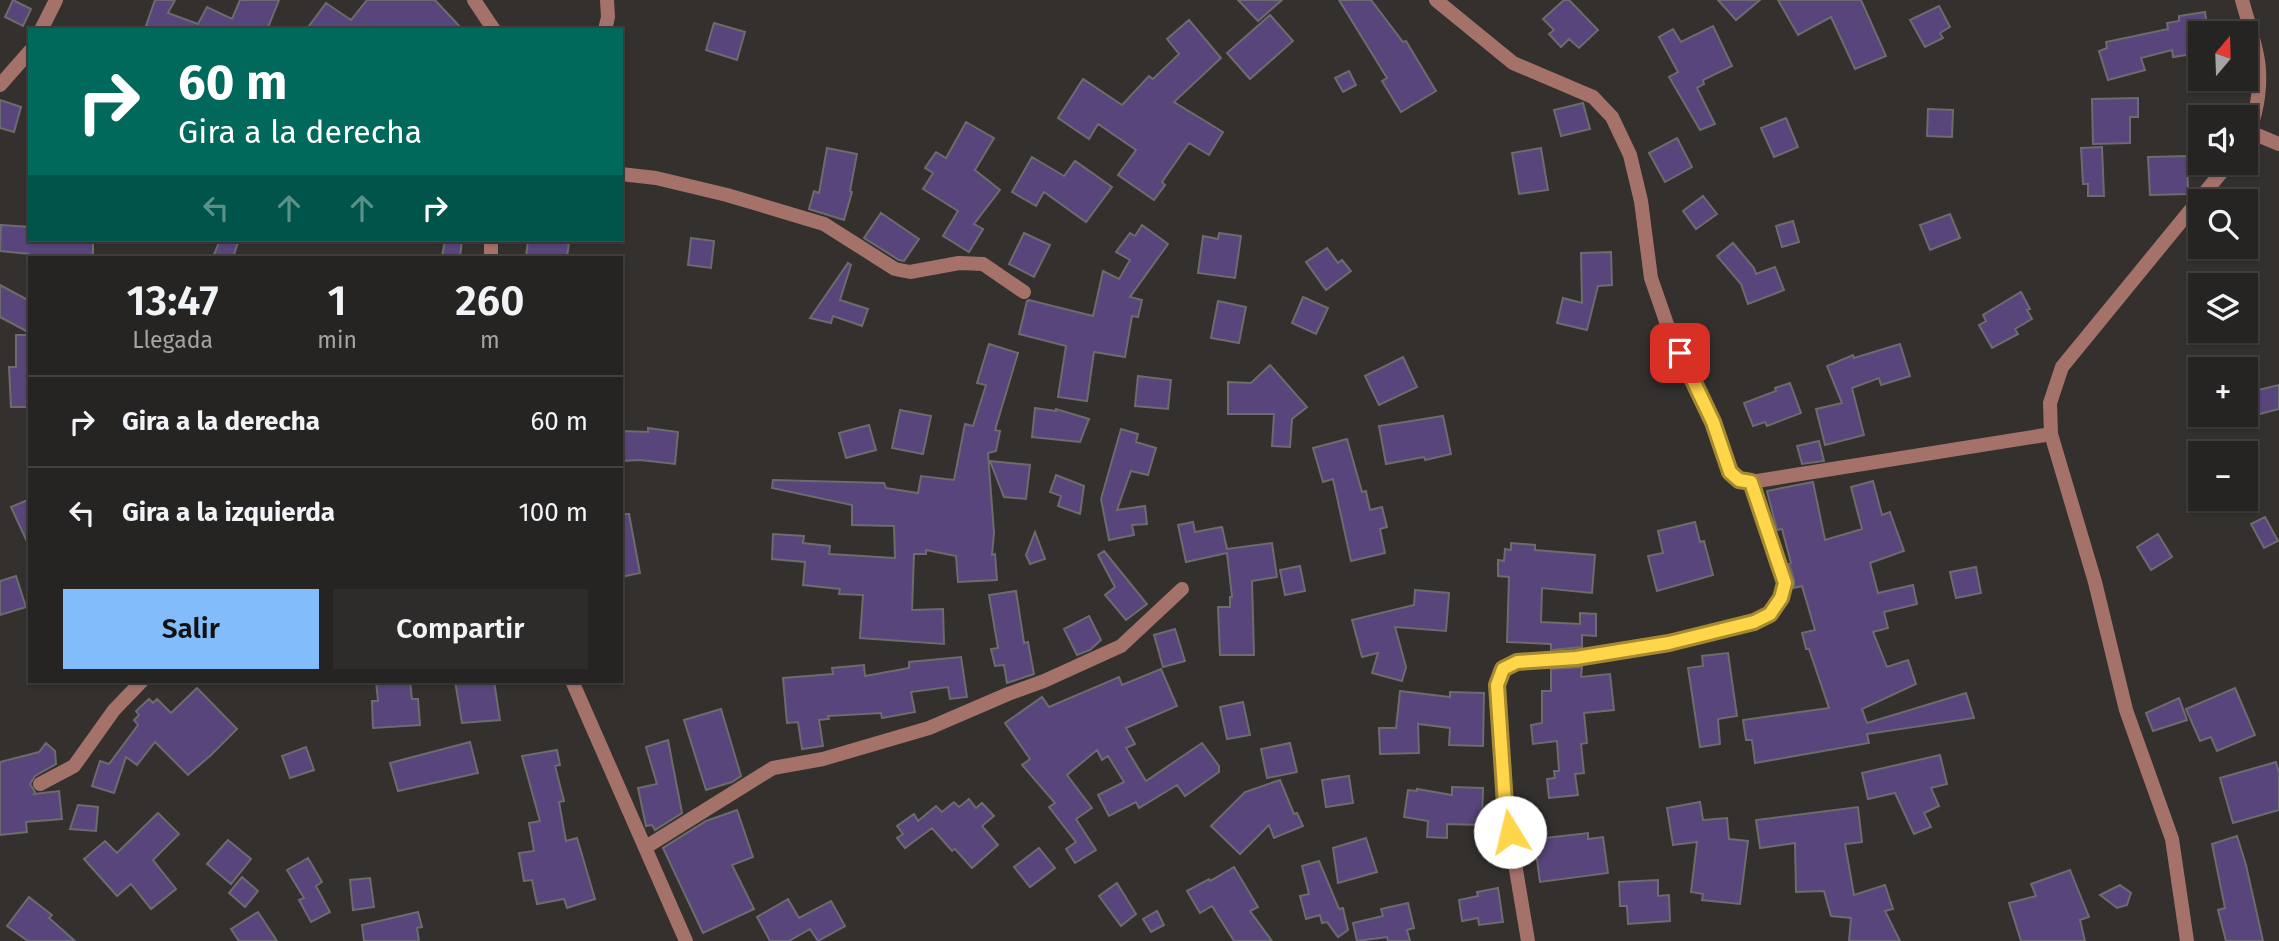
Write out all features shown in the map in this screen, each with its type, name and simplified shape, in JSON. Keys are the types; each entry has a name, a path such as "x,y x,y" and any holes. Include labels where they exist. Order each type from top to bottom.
{"street":[{"path":"42,28 56,0"},
{"path":"474,0 493,28"},
{"path":"605,28 607,0"},
{"path":"1436,0 1513,64 1593,97 1612,117 1630,155 1641,201 1651,278 1670,330 1713,422 1730,472 1739,480 1751,482 2051,434"},
{"path":"2242,0 2260,66 2260,90 2256,105"},
{"path":"0,85 28,53"},
{"path":"2258,138 2279,144"},
{"path":"623,173 656,178 727,195 824,224 895,269 910,272 959,263 983,264 1024,292"},
{"path":"2187,941 2172,839 2126,710 2095,582 2051,434 2050,403 2062,367 2219,175"},
{"path":"1528,941 1505,804 1497,685 1503,669 1517,662 1576,658 1669,643 1754,622 1770,614 1781,598 1785,583 1751,482"},
{"path":"646,847 773,768 823,759 929,727 1044,681 1121,646 1182,589"},
{"path":"40,784 74,766 114,710 140,683"},
{"path":"573,683 686,941"}],"building":[{"path":"13,0 31,9 23,26 5,17"},
{"path":"155,0 175,0 168,13 198,24 207,7 232,19 240,0 279,0 268,28 146,26"},
{"path":"367,0 435,0 461,28 307,28 326,3 351,20"},
{"path":"1238,0 1282,0 1258,21"},
{"path":"1339,0 1371,0 1403,42 1406,41 1436,91 1401,112 1382,81 1387,78"},
{"path":"1564,0 1569,0 1598,30 1579,48 1569,39 1561,47 1549,34 1554,30 1543,19"},
{"path":"1718,0 1760,0 1736,20"},
{"path":"1778,0 1861,0 1886,56 1855,69 1831,17 1798,35"},
{"path":"1939,6 1950,27 1940,33 1943,38 1925,47 1910,20"},
{"path":"2205,12 2206,21 2188,21 2188,55 2173,57 2172,50 2141,58 2145,70 2108,80 2099,51 2107,48 2106,42 2168,29 2167,23 2179,21 2179,16"},
{"path":"1270,15 1293,41 1250,79 1227,53"},
{"path":"1189,20 1221,58 1174,102 1223,132 1209,155 1189,143 1162,182 1165,185 1154,200 1118,175 1136,150 1098,124 1089,139 1058,118 1083,79 1122,105 1149,76 1153,79 1179,54 1167,39"},
{"path":"714,23 745,32 737,60 706,50"},
{"path":"1713,26 1732,66 1703,80 1704,84 1697,88 1715,124 1700,130 1669,77 1678,72 1659,37 1673,29 1681,42"},
{"path":"1349,71 1356,85 1343,92 1335,78"},
{"path":"2138,98 2138,117 2130,117 2130,143 2093,144 2092,99"},
{"path":"0,100 21,107 14,132 0,128"},
{"path":"1583,103 1590,129 1561,136 1554,110"},
{"path":"1928,109 1953,110 1952,137 1927,136"},
{"path":"1786,118 1798,147 1774,157 1761,128"},
{"path":"966,122 994,138 975,170 1000,190 974,224 983,229 969,252 943,236 958,211 923,189 933,173 925,168 936,152 946,158"},
{"path":"1677,138 1692,167 1665,182 1649,153"},
{"path":"2102,147 2104,196 2088,196 2088,184 2083,184 2081,148"},
{"path":"827,148 857,154 850,191 852,192 844,220 809,209 814,191 819,193"},
{"path":"1541,148 1548,190 1519,194 1512,153"},
{"path":"2187,156 2188,194 2150,195 2148,157"},
{"path":"1032,157 1064,176 1075,161 1112,187 1086,222 1044,192 1036,206 1012,192"},
{"path":"1703,196 1717,214 1696,229 1683,211"},
{"path":"881,213 919,239 904,261 864,238"},
{"path":"1950,214 1960,238 1930,250 1920,225"},
{"path":"1793,221 1799,242 1782,247 1776,226"},
{"path":"1,225 28,227 28,242 93,242 93,256 29,256 0,251"},
{"path":"1142,225 1168,244 1130,297 1142,300 1138,317 1132,316 1125,357 1094,352 1087,401 1058,397 1066,346 1019,334 1027,301 1093,316 1103,271 1119,279 1130,260 1116,252 1130,233 1135,236"},
{"path":"1024,233 1050,245 1034,277 1009,264"},
{"path":"1219,233 1241,236 1235,278 1198,273 1203,236 1218,239"},
{"path":"691,238 714,241 711,268 688,265"},
{"path":"219,242 238,242 233,256 213,256"},
{"path":"445,242 462,242 460,256 442,256"},
{"path":"528,242 569,242 567,256 526,256"},
{"path":"1733,243 1756,274 1775,267 1784,290 1748,304 1741,284 1717,256"},
{"path":"1327,248 1338,263 1342,260 1351,271 1326,290 1306,262"},
{"path":"1611,252 1612,285 1598,286 1587,330 1557,323 1563,298 1582,303 1581,253"},
{"path":"848,263 851,265 840,300 868,309 862,326 833,316 831,323 810,318"},
{"path":"0,285 28,300 28,332 0,317"},
{"path":"2021,292 2032,319 2015,329 2018,334 1992,348 1979,325 1986,321 1983,315"},
{"path":"1303,297 1328,308 1316,334 1292,323"},
{"path":"1218,301 1246,307 1239,343 1211,338"},
{"path":"16,335 28,335 28,407 11,407 9,367 16,367"},
{"path":"989,344 1018,353 995,430 1000,431 996,451 988,453 994,533 992,555 995,554 997,580 958,582 956,556 926,550 926,554 914,554 912,610 943,609 944,644 860,638 863,595 839,594 840,589 803,585 805,562 772,559 773,534 804,536 803,543 830,546 829,554 895,558 894,526 852,525 852,505 772,488 773,480 884,483 886,488 918,493 921,476 954,480 965,424 973,426 986,385 977,383"},
{"path":"1900,344 1910,376 1881,385 1879,378 1852,388 1864,435 1825,445 1816,409 1842,403 1827,366 1853,355 1854,358"},
{"path":"1403,357 1417,387 1379,405 1365,376"},
{"path":"1270,365 1307,407 1292,419 1290,447 1272,446 1274,414 1228,414 1228,382 1251,383"},
{"path":"1138,376 1171,380 1168,409 1135,406"},
{"path":"1790,383 1801,413 1767,426 1765,422 1753,426 1744,403"},
{"path":"2279,385 2279,409 2258,415 2258,390"},
{"path":"1035,408 1056,409 1089,419 1080,442 1032,437"},
{"path":"900,410 931,416 923,454 892,448"},
{"path":"1443,416 1451,454 1386,464 1379,426"},
{"path":"869,425 876,450 846,458 839,433"},
{"path":"648,428 678,432 675,464 623,461 623,431 648,432"},
{"path":"1121,429 1138,434 1136,442 1156,448 1148,475 1131,471 1117,510 1145,506 1147,524 1132,525 1134,535 1109,540 1101,499"},
{"path":"1347,439 1370,510 1382,507 1387,527 1380,529 1385,553 1351,561 1333,479 1323,482 1313,448"},
{"path":"1819,441 1824,461 1802,464 1797,446"},
{"path":"990,461 1030,465 1026,499 1004,497"},
{"path":"1056,475 1084,486 1080,514 1058,506 1061,496 1050,492"},
{"path":"1873,481 1882,515 1890,512 1904,551 1870,563 1878,593 1913,585 1917,604 1884,612 1888,628 1873,632 1887,667 1908,660 1916,684 1862,709 1867,723 1966,693 1974,718 1867,734 1869,743 1755,763 1752,740 1746,740 1743,720 1829,708 1802,633 1815,630 1802,586 1794,588 1782,529 1777,530 1767,491 1813,482 1825,540 1862,529 1851,487"},
{"path":"28,500 28,544 11,507"},
{"path":"623,514 629,514 640,573 623,577"},
{"path":"2265,517 2278,541 2264,548 2251,524"},
{"path":"1193,522 1195,532 1222,527 1227,549 1272,543 1277,577 1252,581 1254,655 1220,655 1218,607 1230,607 1232,597 1227,553 1186,562 1178,525"},
{"path":"1695,522 1700,542 1704,541 1713,575 1657,591 1648,556 1663,553 1658,531"},
{"path":"1035,532 1045,559 1030,564 1026,555"},
{"path":"2158,534 2172,557 2151,570 2137,547"},
{"path":"1511,543 1535,545 1535,550 1595,555 1592,593 1542,588 1541,622 1580,624 1580,613 1596,614 1596,636 1582,635 1582,647 1551,650 1551,644 1507,642 1509,577 1498,576 1498,560 1504,561 1505,549 1511,550"},
{"path":"1104,551 1147,604 1126,620 1105,595 1115,587 1098,555"},
{"path":"1300,566 1305,591 1285,595 1280,570"},
{"path":"1976,567 1981,593 1956,598 1950,572"},
{"path":"16,576 26,607 0,615 0,581"},
{"path":"1415,590 1449,593 1446,631 1395,627 1406,667 1402,681 1372,673 1378,653 1362,657 1352,620 1414,605"},
{"path":"1016,591 1024,643 1028,642 1034,674 1007,683 1004,665 995,666 991,649 998,648 989,595"},
{"path":"1089,616 1101,640 1090,650 1077,655 1064,629"},
{"path":"1175,629 1185,661 1163,667 1154,635"},
{"path":"1728,653 1737,716 1718,719 1720,744 1700,747 1688,668 1703,666 1702,656"},
{"path":"961,657 967,697 950,699 948,687 911,692 915,712 882,718 881,713 828,716 829,719 819,720 823,746 802,749 798,722 787,723 783,678 833,674 832,668 864,665 865,676 909,668 909,662"},
{"path":"1582,667 1581,677 1610,674 1614,710 1584,713 1587,743 1581,744 1584,773 1575,774 1578,795 1549,798 1547,779 1555,778 1554,771 1559,771 1557,741 1533,744 1531,725 1542,723 1542,691 1551,691 1551,669"},
{"path":"1161,669 1177,706 1126,728 1135,744 1126,748 1146,781 1202,743 1219,766 1219,772 1185,796 1177,785 1139,808 1136,802 1109,816 1098,795 1124,782 1108,756 1102,760 1097,750 1067,775 1092,808 1076,819 1096,850 1075,863 1066,849 1076,842 1049,807 1055,803 1022,765 1030,759 1005,723 1042,697 1049,707 1119,677 1122,685"},
{"path":"376,683 410,683 412,699 418,699 420,725 373,728 372,701 378,701"},
{"path":"455,683 494,683 500,720 462,723"},
{"path":"197,688 237,729 211,755 188,775 155,742 137,765 126,757 114,793 92,786 100,761 109,764 138,725 134,720 139,715 136,711 149,699 153,703 157,699 171,713"},
{"path":"2235,688 2255,735 2217,751 2211,737 2200,741 2186,709"},
{"path":"1400,691 1450,697 1450,692 1484,693 1483,746 1449,745 1450,728 1418,724 1419,753 1380,754 1379,728 1396,728"},
{"path":"2179,698 2187,720 2153,731 2146,713"},
{"path":"1243,702 1250,735 1227,739 1220,707"},
{"path":"721,709 741,776 732,782 706,790 684,720"},
{"path":"668,740 682,813 655,830 652,825 646,826 638,788 657,784 646,747"},
{"path":"470,742 478,773 398,791 390,763"},
{"path":"46,743 55,751 56,764 35,776 30,784 34,794 59,791 62,819 26,822 27,832 0,835 0,762 39,752"},
{"path":"1290,743 1297,772 1267,778 1261,749"},
{"path":"306,747 314,770 290,778 282,756"},
{"path":"557,750 560,765 555,766 564,801 559,802 566,841 577,838 595,899 567,908 564,899 537,904 532,880 524,881 519,853 534,851 529,823 540,821 522,756"},
{"path":"1940,755 1947,784 1931,788 1939,806 1924,813 1931,827 1914,834 1895,793 1868,799 1862,773"},
{"path":"2276,762 2279,773 2279,810 2233,823 2220,778"},
{"path":"1349,776 1353,803 1326,807 1322,780"},
{"path":"1280,780 1294,814 1297,813 1303,826 1274,838 1269,825 1240,854 1211,826 1245,792"},
{"path":"1452,787 1483,788 1482,825 1447,824 1447,838 1427,837 1428,821 1404,817 1408,790 1452,795"},
{"path":"969,799 976,808 982,803 994,816 982,826 998,845 972,868 955,849 952,851 932,828 905,848 897,838 903,834 897,826 914,814 918,821 936,806 942,812 954,802 959,807"},
{"path":"1700,802 1703,820 1727,818 1729,839 1748,841 1740,904 1702,900 1703,894 1691,892 1697,842 1673,845 1667,808"},
{"path":"78,805 98,807 96,831 70,829"},
{"path":"1858,807 1862,842 1845,844 1854,895 1885,885 1893,909 1885,911 1900,941 1849,941 1851,918 1831,916 1824,891 1796,892 1795,843 1760,848 1756,820"},
{"path":"737,810 753,857 732,865 754,909 703,933 663,848 706,821"},
{"path":"158,813 179,834 153,860 176,889 151,909 131,884 117,896 84,859 105,841 117,853"},
{"path":"1543,826 1545,838 1588,833 1588,839 1603,837 1608,873 1540,882 1535,845 1524,846 1521,829"},
{"path":"2237,836 2263,941 2226,941 2218,910 2225,908 2212,844"},
{"path":"1366,838 1377,872 1338,883 1333,848"},
{"path":"228,840 251,859 231,884 207,864"},
{"path":"1039,848 1055,868 1030,887 1014,867"},
{"path":"308,858 322,882 316,886 330,912 311,922 299,900 304,898 287,870"},
{"path":"1319,861 1339,909 1343,908 1348,930 1338,937 1327,922 1322,923 1320,915 1306,919 1300,896 1309,894 1302,866"},
{"path":"1234,867 1258,907 1250,911 1272,941 1234,941 1212,906 1200,913 1187,891"},
{"path":"2070,870 2089,917 2080,920 2085,941 2021,941 2009,903 2036,896 2031,884"},
{"path":"242,877 258,891 245,907 229,893"},
{"path":"370,878 374,907 353,910 350,880"},
{"path":"1658,880 1658,896 1669,895 1670,921 1628,924 1627,906 1620,906 1619,882"},
{"path":"1117,883 1136,914 1121,926 1099,896"},
{"path":"2120,885 2131,893 2127,905 2117,908 2100,895"},
{"path":"1498,888 1503,922 1479,925 1478,918 1462,921 1459,900 1478,896 1477,892"},
{"path":"29,897 52,915 49,918 75,941 28,941 7,926"},
{"path":"788,899 799,918 831,901 845,926 818,941 810,929 789,941 770,941 757,917"},
{"path":"1408,903 1414,928 1407,930 1410,941 1388,941 1387,937 1357,941 1353,923 1383,916 1381,909"},
{"path":"1157,911 1164,925 1151,932 1143,919"},
{"path":"258,912 277,941 239,941 231,929"},
{"path":"418,912 422,927 417,928 419,941 364,941 362,925"}],"route":[{"path":"1510,832 1505,804 1497,685 1503,669 1517,662 1576,658 1669,643 1754,622 1770,614 1781,598 1785,583 1751,482 1739,480 1730,472 1713,422 1680,353"}]}
